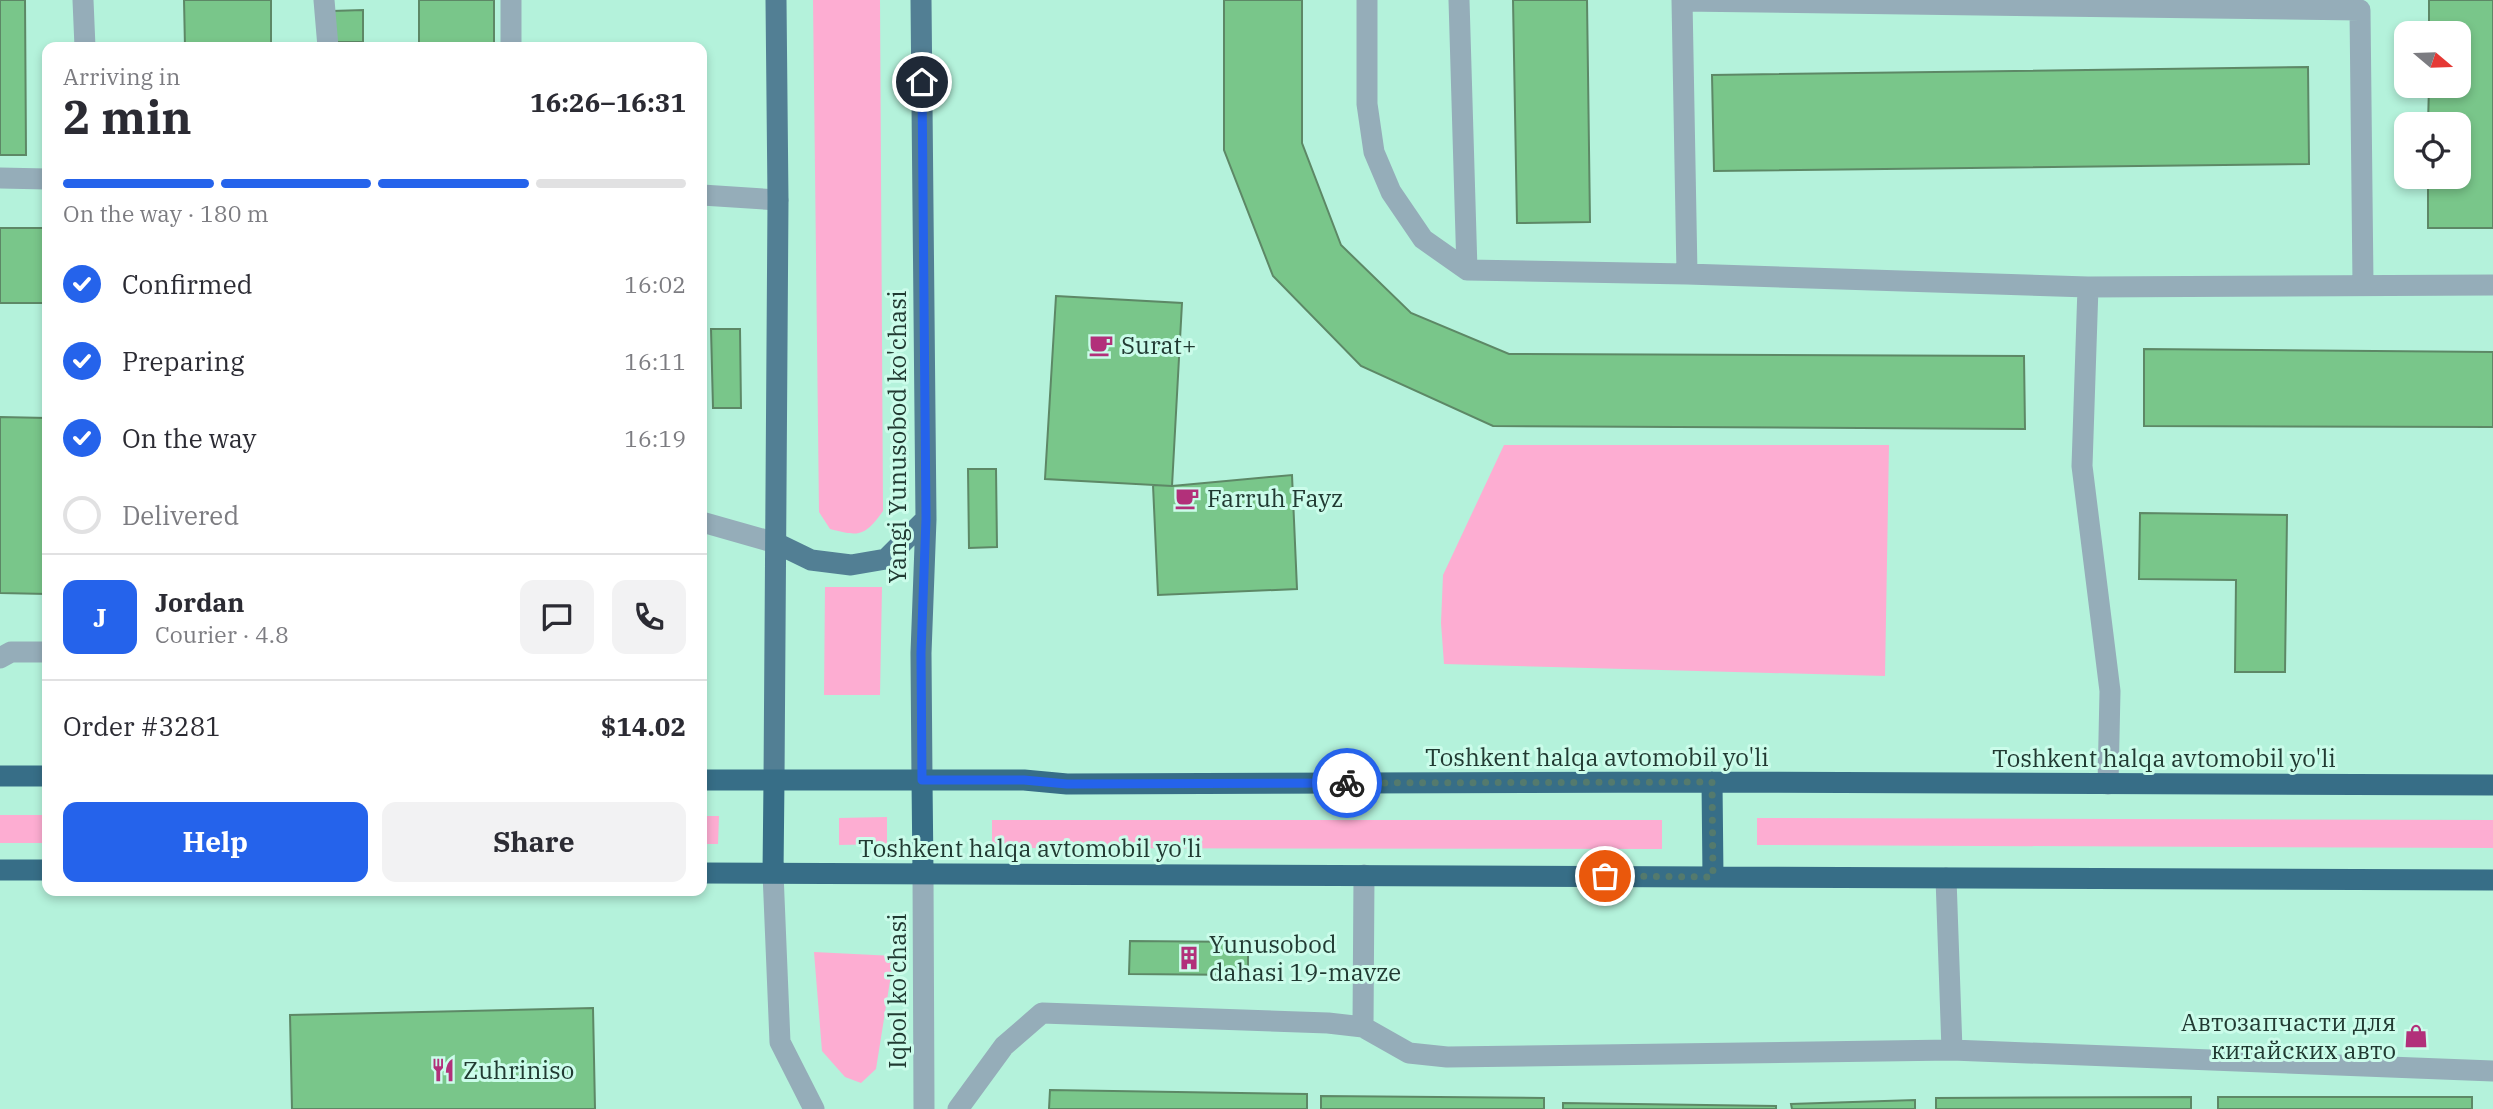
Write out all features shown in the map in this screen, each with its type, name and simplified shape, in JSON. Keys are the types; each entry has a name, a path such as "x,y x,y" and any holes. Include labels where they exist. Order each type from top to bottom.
{"highway":[{"path":"0,776 42,776"},
{"name":"Toshkent halqa avtomobil yo'li","path":"707,780 1024,780 1067,784 1712,782 2493,785"},
{"path":"773,873 774,780"},
{"name":"Yangi Yunusobod ko'chasi","path":"922,780 923,873"},
{"path":"1712,782 1713,877"},
{"path":"0,870 42,870"},
{"name":"Toshkent halqa avtomobil yo'li","path":"707,873 2493,880"}],"main road":[{"path":"774,780 778,200 776,0"},
{"name":"Yangi Yunusobod ko'chasi","path":"921,0 926,519 921,653 922,780"},
{"path":"776,543 811,560 850,565 886,559 926,519"}],"street":[{"path":"83,0 85,42"},
{"path":"324,0 328,42"},
{"path":"511,0 511,42"},
{"path":"1367,0 1367,104 1374,152 1391,192 1423,239 1467,270 2088,287 2493,285"},
{"path":"1459,0 1467,270"},
{"path":"1687,274 1682,0 2359,5 2363,284"},
{"path":"0,178 42,179"},
{"path":"707,195 778,200"},
{"path":"2088,287 2082,466 2110,691 2108,784"},
{"path":"707,523 776,543"},
{"path":"0,658 11,652 42,652"},
{"path":"773,873 780,1042 809,1105"},
{"name":"Iqbol ko'chasi","path":"923,873 924,1109"},
{"path":"1363,1027 1364,875"},
{"path":"1946,878 1952,1050"},
{"path":"958,1109 1004,1046 1042,1013 1328,1023 1363,1027 1409,1053 1447,1057 1952,1050 2493,1071"}],"shaded area":[{"path":"813,0 880,0 883,511 866,530 855,533 830,529 819,512"},
{"path":"1504,445 1889,445 1885,676 1444,664 1441,623 1443,575"},
{"path":"825,587 882,587 880,695 824,695"},
{"path":"0,815 42,815 42,843 0,843"},
{"path":"707,816 719,816 718,844 707,844"},
{"path":"887,817 887,844 839,845 839,818"},
{"path":"1757,818 2493,820 2493,848 1757,845"},
{"path":"992,820 1662,820 1662,849 992,848"},
{"path":"814,952 894,956 876,1069 861,1083 845,1077 822,1051"}],"building":[{"path":"0,0 25,0 26,155 0,155"},
{"path":"184,0 271,0 271,42 185,42"},
{"path":"419,0 494,0 494,42 419,42"},
{"path":"1224,0 1302,0 1302,143 1341,245 1411,313 1509,354 2024,356 2025,429 1493,426 1361,366 1273,276 1224,150"},
{"path":"1513,0 1587,0 1590,222 1517,223"},
{"path":"2429,0 2493,0 2493,228 2428,228 2428,189 2471,189 2471,112 2428,112 2429,98 2471,98 2471,21 2429,21"},
{"path":"363,10 363,42 332,42 332,11"},
{"path":"2308,67 2309,164 1714,171 1712,75"},
{"path":"0,228 42,228 42,303 0,303"},
{"path":"1056,296 1182,303 1172,486 1045,479"},
{"path":"711,329 740,329 741,408 713,408"},
{"path":"2144,349 2493,352 2493,427 2144,426"},
{"path":"0,417 42,418 42,594 0,593"},
{"path":"968,469 996,469 997,547 969,548"},
{"path":"1292,475 1297,589 1158,595 1153,485 1172,486"},
{"path":"2140,513 2287,515 2285,672 2235,672 2236,580 2139,579"},
{"name":"Yunusobod dahasi 19-mavze","path":"1130,941 1248,942 1248,975 1129,974"},
{"path":"593,1008 595,1109 292,1109 290,1015"},
{"path":"1050,1090 1307,1094 1307,1109 1049,1109"},
{"path":"1321,1096 1544,1098 1544,1109 1321,1109"},
{"path":"2191,1097 2191,1109 1936,1109 1936,1098"},
{"path":"2218,1097 2472,1097 2472,1109 2218,1109"},
{"path":"1915,1100 1915,1109 1792,1109 1791,1104"},
{"path":"1563,1103 1776,1106 1776,1109 1563,1109"}],"way so far":[{"path":"1347,783 1712,782 1713,877 1605,876"}],"place":[{"name":"Surat+","path":"1101,345"},
{"name":"Farruh Fayz","path":"1187,498"},
{"name":"Yunusobod dahasi 19-mavze","path":"1189,958"},
{"name":"Автозапчасти для китайских авто","path":"2416,1036"},
{"name":"Zuhriniso","path":"443,1070"}],"route":[{"path":"922,82 926,519 921,653 922,780 1024,780 1067,784 1347,783"}]}
